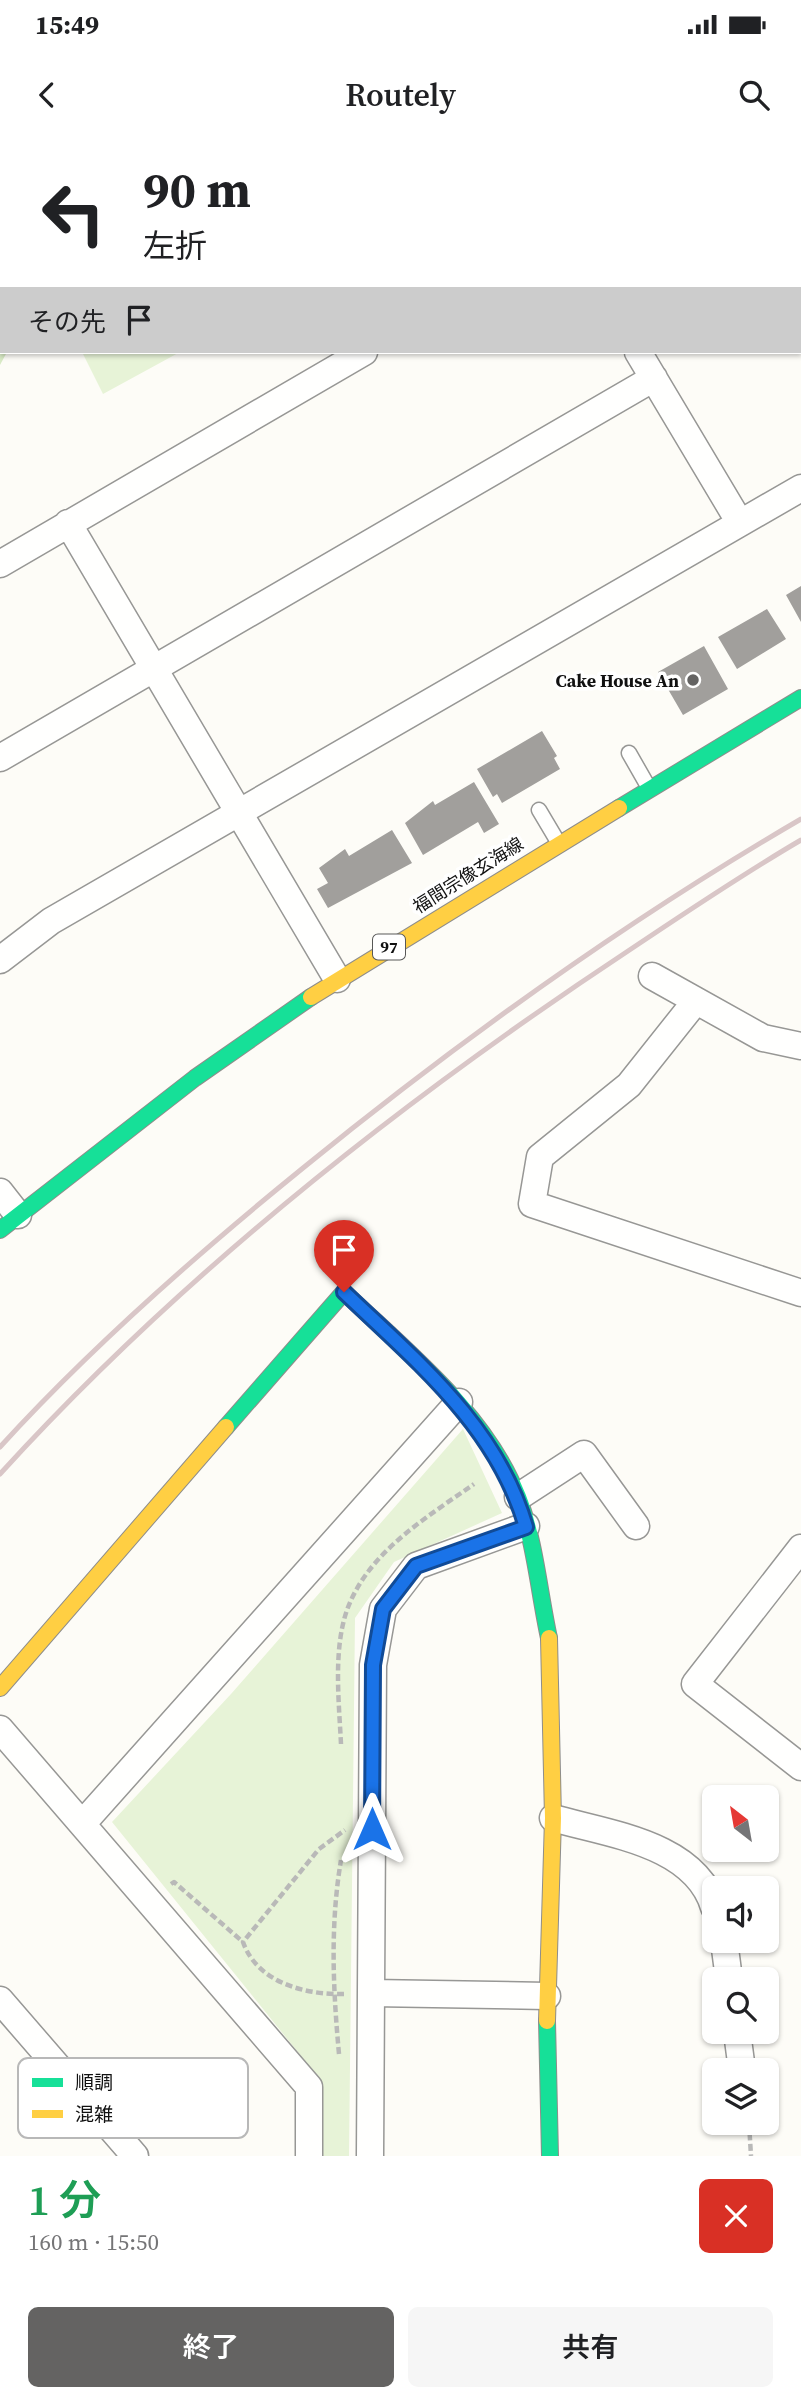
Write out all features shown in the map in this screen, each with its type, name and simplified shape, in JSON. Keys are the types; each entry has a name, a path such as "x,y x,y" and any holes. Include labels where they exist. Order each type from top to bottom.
{"street":[{"path":"0,564 361,354"},
{"path":"639,354 740,523"},
{"path":"0,758 151,668 654,379"},
{"path":"0,960 51,921 801,488"},
{"path":"68,523 151,668 239,811 337,979"},
{"name":"福間宗像玄海線","path":"9,1223 195,1078 337,979 558,842 801,698"},
{"path":"652,976 695,1003 763,1038 801,1046"},
{"path":"695,1003 629,1085 540,1157 532,1204 801,1293"},
{"path":"0,1192 9,1223"},
{"path":"0,1688 344,1292 459,1402 501,1465 518,1497 526,1527 551,1649 553,1818 547,1996 550,2156"},
{"path":"83,1823 459,1402"},
{"path":"518,1497 584,1454 636,1526"},
{"path":"370,2156 373,1665 383,1609 416,1566 526,1527"},
{"path":"801,1549 695,1684 801,1767"},
{"path":"0,1729 309,2087 309,2156"},
{"path":"553,1818 641,1843 681,1861 702,1887"},
{"path":"372,1993 547,1996"},
{"path":"0,2000 50,2058"},
{"path":"119,2138 135,2156"}],"lane":[{"path":"629,753 649,788"},
{"path":"539,810 558,842"}],"path":[{"path":"243,1942 319,1849 346,1830"},
{"path":"149,1903 174,1882 243,1942 252,1962 268,1974 297,1989 333,1995"},
{"path":"750,2135 751,2156"}],"green space":[{"path":"0,354 6,354 0,365"},
{"path":"83,354 176,354 103,394"},
{"path":"463,1429 502,1513 394,1562 355,1618 349,2156 320,2156 322,2082 112,1822 231,1694"}],"building":[{"path":"801,586 801,622 786,595"},
{"path":"767,609 786,639 737,669 718,637"},
{"name":"Cake House An","path":"704,646 728,689 683,715 658,672"},
{"path":"542,731 557,756 554,758 560,769 502,803 497,794 493,797 477,769"},
{"path":"474,782 499,824 484,833 478,822 423,855 405,823 433,801 435,805"},
{"path":"392,830 412,863 328,908 317,889 328,883 319,868 345,849 349,856"}],"railway":[{"path":"0,1447 71,1373 146,1302 362,1120 483,1028 608,940 801,819"},
{"path":"0,1474 70,1400 143,1329 219,1260 378,1129 543,1008 713,894 801,840"}],"traffic: fast":[{"path":"619,808 801,698"},
{"path":"0,1230 195,1078 311,997"},
{"path":"226,1427 344,1292 443,1386 486,1438 504,1467 518,1497 529,1531 549,1638"},
{"path":"547,2021 550,2156"}],"traffic: slow":[{"path":"311,997 619,808"},
{"path":"0,1688 226,1427"},
{"path":"547,2021 553,1818 549,1638"}],"place":[{"name":"Cake House An","path":"693,680"}],"route":[{"path":"344,1292 459,1402 501,1465 518,1497 526,1527 416,1566 383,1609 373,1665 372,1829"}]}
